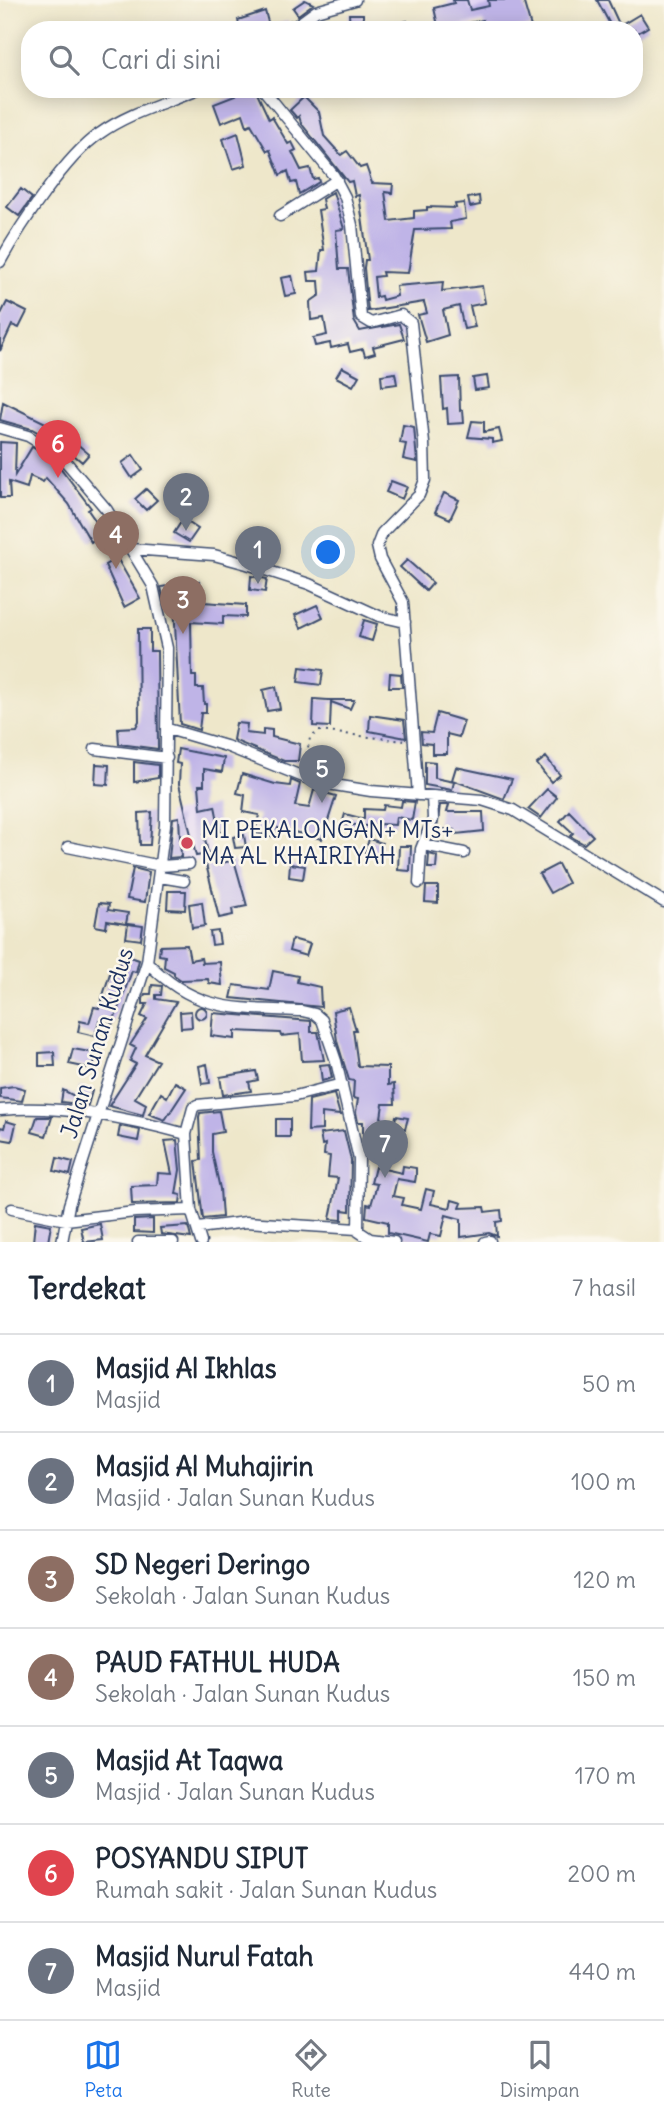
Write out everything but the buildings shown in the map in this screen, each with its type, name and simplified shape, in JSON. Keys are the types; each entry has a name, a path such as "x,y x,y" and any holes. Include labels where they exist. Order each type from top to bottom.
{"street":[{"path":"302,21 316,11 355,0"},
{"path":"0,262 49,190 89,141 111,126 177,98"},
{"path":"270,98 337,180 350,210 361,317 371,323 404,316 412,326 424,443 425,480 419,495 382,533 377,546 380,559 400,594 405,622 418,795"},
{"path":"280,216 337,180"},
{"name":"Jalan Sunan Kudus","path":"0,428 28,436 61,456 107,510 153,586 164,628 168,660 168,729 161,871 147,962 65,1220 62,1242"},
{"path":"131,549 214,555 309,584 379,616 405,622"},
{"path":"168,729 226,746 303,777 340,787 482,800 513,810 664,902"},
{"path":"95,749 167,758"},
{"path":"419,883 423,845 433,819 432,796"},
{"path":"423,845 464,853"},
{"path":"68,848 161,871 184,881"},
{"path":"161,871 189,864"},
{"path":"147,962 168,983 206,1003 315,1014 326,1028 359,1159 357,1229"},
{"path":"201,1242 191,1210 186,1134 193,1108 197,1105 295,1096 342,1084"},
{"path":"0,1110 27,1108 98,1113 186,1134"},
{"path":"12,1209 65,1220 135,1212 191,1210"},
{"path":"198,1228 246,1222 357,1229 366,1237 394,1242"},
{"path":"138,1242 173,1242"}],"path":[{"path":"303,777 310,738 316,732 365,735 415,743"}],"shaded area":[{"path":"447,0 453,0 456,10 469,7 467,0 488,0 493,17 509,15 488,21 453,21"},
{"name":"MI PEKALONGAN+ MTs+ MA AL KHAIRIYAH","path":"201,809 213,856 165,871 168,813","holes":["200,812 208,853 196,856","179,831 181,863 169,863 168,832"]}],"place":[{"name":"POSYANDU SIPUT","path":"58,478"},
{"name":"Masjid Al Muhajirin","path":"186,531"},
{"name":"PAUD FATHUL HUDA","path":"116,569"},
{"name":"Masjid Al Ikhlas","path":"258,584"},
{"name":"SD Negeri Deringo","path":"183,634"},
{"name":"Masjid At Taqwa","path":"322,803"},
{"name":"MI PEKALONGAN+ MTs+ MA AL KHAIRIYAH","path":"187,843"},
{"name":"Masjid Nurul Fatah","path":"385,1178"}]}
